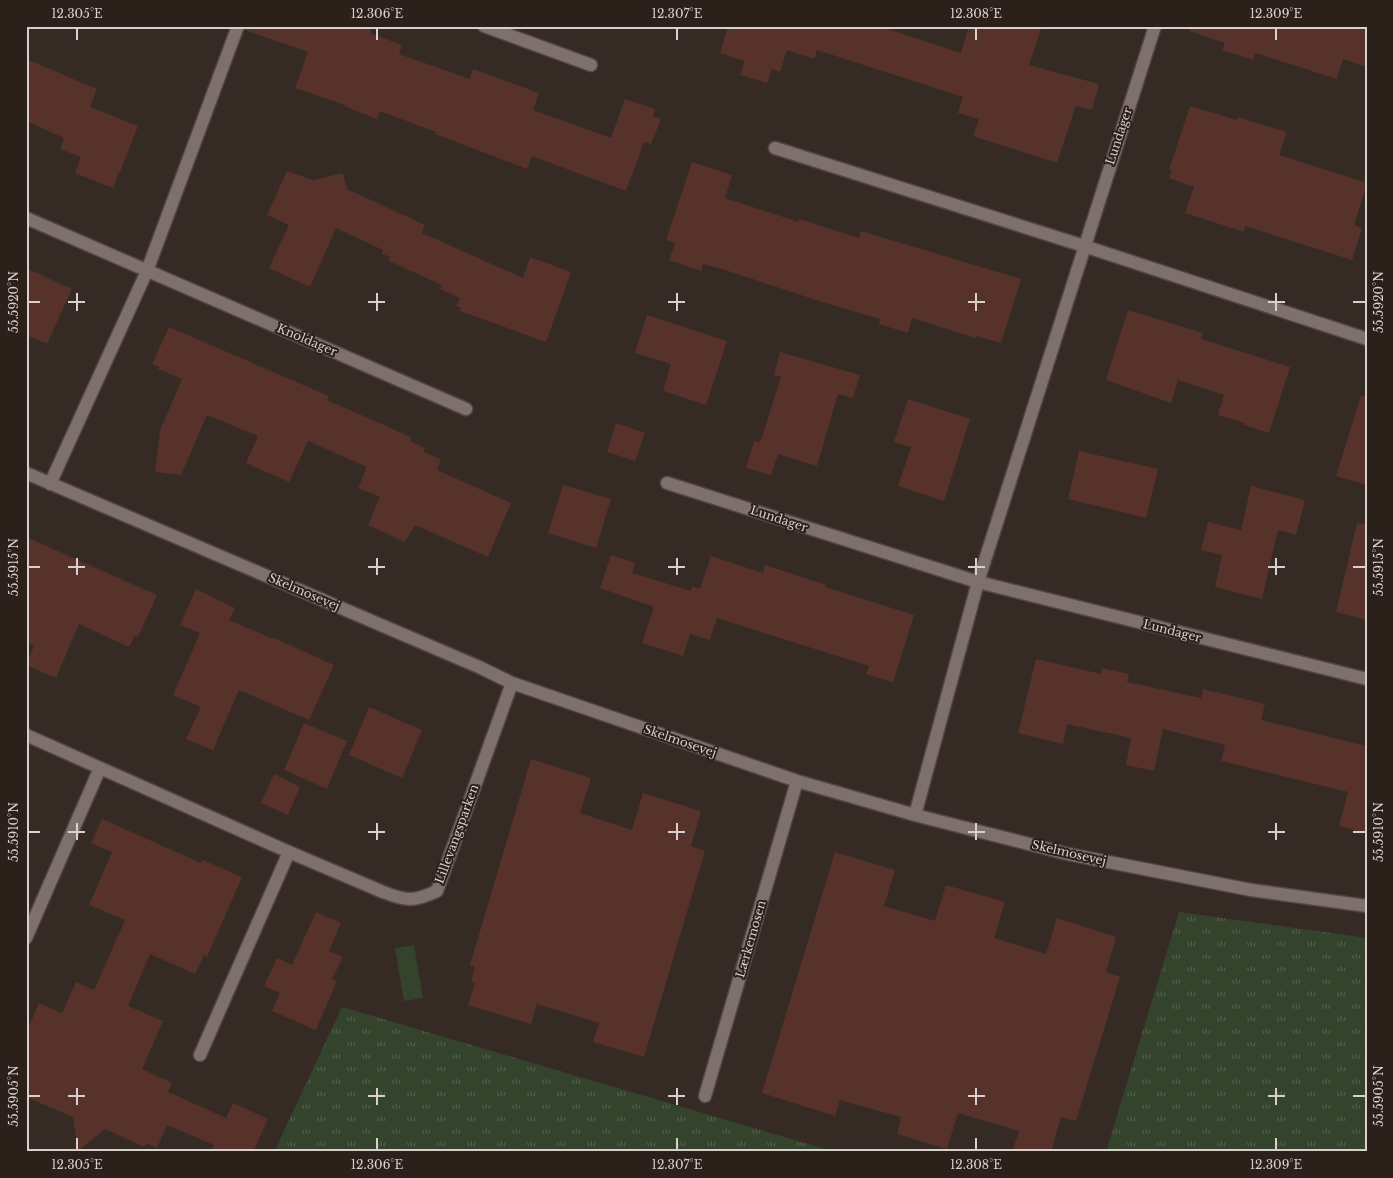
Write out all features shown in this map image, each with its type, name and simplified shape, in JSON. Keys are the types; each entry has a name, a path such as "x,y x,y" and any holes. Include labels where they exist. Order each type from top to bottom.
{"street":[{"path":"50,484 148,271 238,26"},
{"path":"484,26 591,65"},
{"name":"Lundager","path":"915,815 978,582 1155,26"},
{"path":"775,148 1084,246 1367,339"},
{"name":"Knoldager","path":"26,218 466,409"},
{"name":"Skelmosevej","path":"26,473 470,663 512,683 797,781 915,815 1068,854 1252,890 1367,906"},
{"name":"Lundager","path":"667,482 978,582 1367,680"},
{"name":"Lillevangsparken","path":"26,735 397,898 420,899 437,891 512,683"},
{"path":"26,938 100,768"},
{"name":"Lærkemosen","path":"705,1096 797,781"},
{"path":"200,1055 289,852"}],"green space":[{"path":"1179,912 1367,938 1367,1152 1106,1152"},
{"path":"414,945 423,998 404,1001 395,948"},
{"path":"342,1007 835,1152 274,1152"}],"building":[{"path":"246,26 373,26 370,33 402,45 399,54 470,79 473,69 539,93 533,110 611,138 625,99 655,109 653,116 661,119 651,144 644,142 626,191 532,156 527,169 380,111 377,119 345,105 295,88 308,52 245,30"},
{"path":"728,26 879,26 961,53 969,26 1042,26 1029,65 1099,84 1092,110 1076,106 1057,163 973,136 979,119 958,113 963,97 817,50 814,59 787,50 780,72 772,69 767,83 740,75 745,61 720,53"},
{"path":"1190,26 1367,26 1367,67 1343,59 1337,79 1255,53 1253,60 1222,50 1225,43 1189,31"},
{"path":"26,59 97,89 90,107 138,126 113,188 75,173 81,157 60,149 64,138 26,121"},
{"path":"1190,106 1237,120 1237,117 1287,132 1279,155 1367,183 1354,225 1362,228 1352,260 1245,226 1244,232 1185,213 1194,187 1169,178 1172,171 1169,170"},
{"path":"692,162 732,175 725,198 799,222 799,219 859,238 861,231 1021,279 1001,343 976,336 975,338 912,318 908,333 879,324 880,319 725,270 703,264 701,271 669,260 675,243 666,240"},
{"path":"287,171 313,180 343,173 347,189 425,225 422,233 523,278 530,257 571,272 546,342 460,311 461,308 456,306 460,298 440,289 442,285 389,261 390,257 382,254 383,250 336,228 310,287 269,268 289,225 267,215"},
{"path":"26,268 72,289 47,344 26,335"},
{"path":"1128,310 1203,333 1201,339 1290,367 1269,433 1218,415 1224,395 1178,380 1171,403 1106,380"},
{"path":"647,315 727,341 706,405 663,391 671,364 635,353"},
{"path":"169,327 329,396 327,400 411,437 410,441 425,448 423,452 441,459 437,470 511,503 488,557 415,525 405,542 368,525 380,497 358,488 367,467 308,441 289,482 246,463 258,436 207,415 181,475 155,472 160,430 182,379 158,369 159,367 152,364"},
{"path":"780,352 860,375 853,398 838,394 817,466 778,454 771,475 746,468 754,441 760,443 781,377 774,375"},
{"path":"1361,396 1367,396 1367,485 1336,476"},
{"path":"908,399 970,419 944,501 898,486 911,447 894,442"},
{"path":"616,423 645,433 635,461 607,452"},
{"path":"1079,451 1158,469 1146,518 1068,499"},
{"path":"563,485 611,499 596,548 548,533"},
{"path":"1251,486 1305,500 1296,535 1278,530 1262,599 1215,587 1222,555 1201,550 1208,522 1241,530"},
{"path":"1357,523 1367,524 1367,620 1336,612"},
{"path":"26,537 157,595 138,637 135,635 129,647 79,624 56,678 26,665 34,646 26,643"},
{"path":"611,555 635,563 632,573 691,591 692,586 700,589 711,556 763,573 765,565 826,585 825,587 914,615 893,682 866,674 869,666 717,618 710,640 690,634 683,656 642,643 654,607 600,588"},
{"path":"196,589 235,608 229,620 334,665 309,720 239,690 213,750 186,739 201,707 173,695 200,633 180,625"},
{"path":"1036,659 1101,674 1102,668 1129,674 1127,682 1201,698 1203,689 1265,704 1261,720 1367,746 1367,833 1339,826 1348,792 1221,761 1225,745 1163,729 1154,771 1126,765 1131,738 1067,724 1063,744 1018,733"},
{"path":"369,707 422,730 402,778 349,755"},
{"path":"304,723 347,741 327,789 284,770"},
{"path":"531,759 591,778 580,813 632,830 643,793 701,811 691,846 705,851 644,1057 593,1042 599,1023 537,1004 531,1024 468,1005 475,983 471,981 475,967 470,965"},
{"path":"274,774 300,787 288,815 261,803"},
{"path":"102,819 201,863 203,860 242,877 207,957 204,955 195,974 150,954 128,1006 163,1021 142,1069 172,1083 168,1092 226,1118 233,1103 268,1119 253,1152 211,1152 214,1145 167,1125 157,1148 146,1143 144,1147 105,1129 78,1151 73,1117 26,1097 26,1033 39,1003 62,1013 76,982 94,990 125,920 89,905 112,852 91,843"},
{"path":"835,852 895,870 884,906 935,921 946,885 1005,902 994,938 1046,954 1057,918 1116,937 1106,972 1120,977 1076,1121 1061,1117 1051,1152 1012,1152 1019,1131 958,1113 947,1149 897,1134 901,1117 840,1100 835,1116 762,1093"},
{"path":"316,912 341,923 329,951 343,957 332,979 337,981 316,1030 272,1011 280,993 264,986 277,958 292,965"}]}
